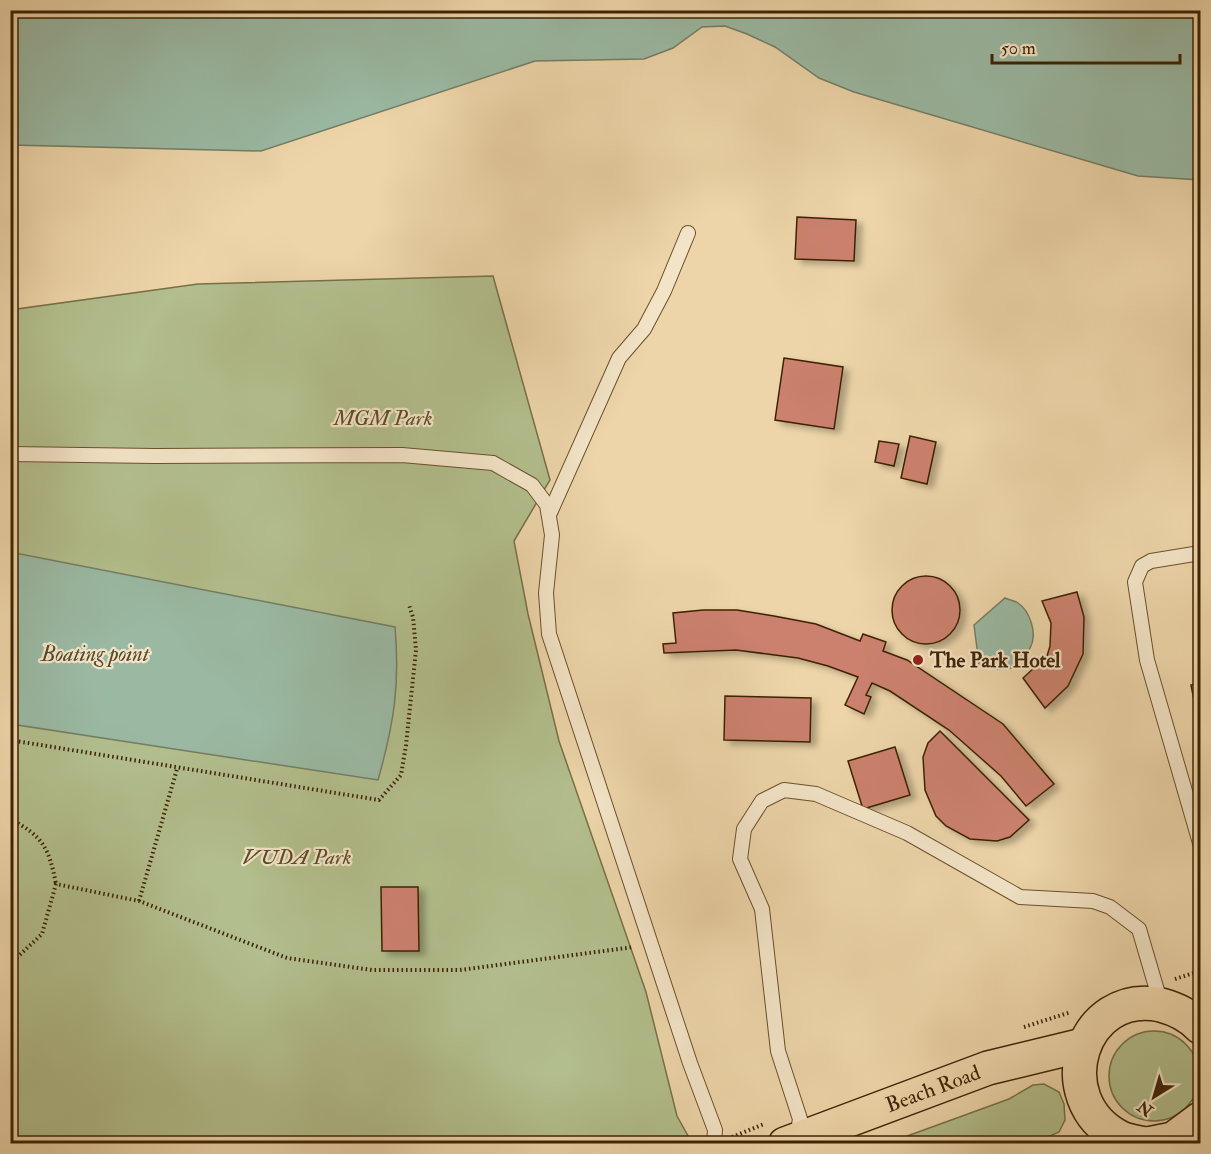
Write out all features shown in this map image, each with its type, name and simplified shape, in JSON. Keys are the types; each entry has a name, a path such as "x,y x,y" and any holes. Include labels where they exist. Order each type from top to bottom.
{"main road":[{"path":"1186,1013 1149,1003 1122,1008 1099,1022 1083,1045 1077,1072 1082,1099 1097,1122 1128,1142 1173,1139 1200,1119"},
{"name":"Beach Road","path":"791,1141 988,1068 1083,1045"}],"lane":[{"path":"549,514 619,358 644,329 664,291 688,233"},
{"path":"10,454 402,455 493,463 532,485 547,505 552,535 546,594 549,634 653,944 690,1063 715,1130 714,1143"},
{"path":"1200,553 1151,561 1142,566 1134,582 1147,660 1200,843"},
{"path":"791,1141 800,1119 778,1051 762,909 740,859 744,829 762,801 784,790 816,794 907,833 1020,897 1093,901 1110,907 1138,929 1186,1013"}],"path":[{"path":"10,740 177,769 379,800 401,775 406,745 416,650 413,617 409,605"},
{"path":"139,901 177,769"},
{"path":"10,819 34,831 51,858 56,884 42,934 10,964"},
{"path":"56,884 139,901 287,958 372,970 460,970 653,944"}],"green space":[{"name":"VUDA Park","path":"493,276 550,480 514,541 528,614 559,741 646,992 677,1116 692,1143 11,1143 10,310 198,284"},
{"path":"1154,1031 1171,1034 1186,1044 1196,1059 1199,1076 1196,1093 1186,1108 1171,1118 1154,1121 1137,1118 1122,1108 1112,1093 1109,1076 1112,1059 1122,1044 1137,1034"},
{"path":"1044,1084 1059,1092 1064,1104 1065,1120 1059,1132 1034,1143 888,1143 1009,1099 1033,1085"}],"water":[{"path":"10,11 1200,11 1200,180 1138,176 854,92 819,78 775,47 725,26 702,27 673,48 644,59 535,61 261,151 11,145"},
{"name":"Boating point","path":"10,552 395,627 397,668 394,704 378,780 11,724"},
{"path":"1005,598 1018,603 1026,611 1033,629 1033,641 1028,652 1013,668 998,669 979,664 974,625"}],"building":[{"path":"797,217 856,220 854,261 795,259"},
{"path":"784,358 843,367 834,429 775,420"},
{"path":"910,436 936,442 927,484 901,478"},
{"path":"879,441 899,444 894,466 875,462"},
{"path":"926,576 939,579 950,586 957,597 960,610 957,623 950,634 939,641 926,644 913,641 902,634 895,623 892,610 895,597 902,586 913,579"},
{"path":"1077,592 1084,617 1083,654 1068,686 1045,708 1023,678 1047,656 1050,646 1051,623 1042,601"},
{"path":"737,610 774,616 816,624 860,641 863,634 886,642 883,651 907,660 1003,724 1054,784 1026,806 1001,776 949,730 890,691 872,683 866,695 871,697 864,714 845,705 858,677 828,666 798,658 736,650 664,653 663,644 676,643 673,613"},
{"path":"1200,683 1200,730 1191,685"},
{"path":"725,696 811,698 810,742 724,740"},
{"path":"940,731 1029,820 1010,837 997,841 970,839 946,826 936,816 925,790 923,757 928,743"},
{"path":"895,747 910,795 863,809 848,761"},
{"path":"381,887 418,887 419,951 382,951"}],"place":[{"name":"The Park Hotel","path":"918,660"}],"park label":[{"name":"MGM Park","path":"383,418"}]}
